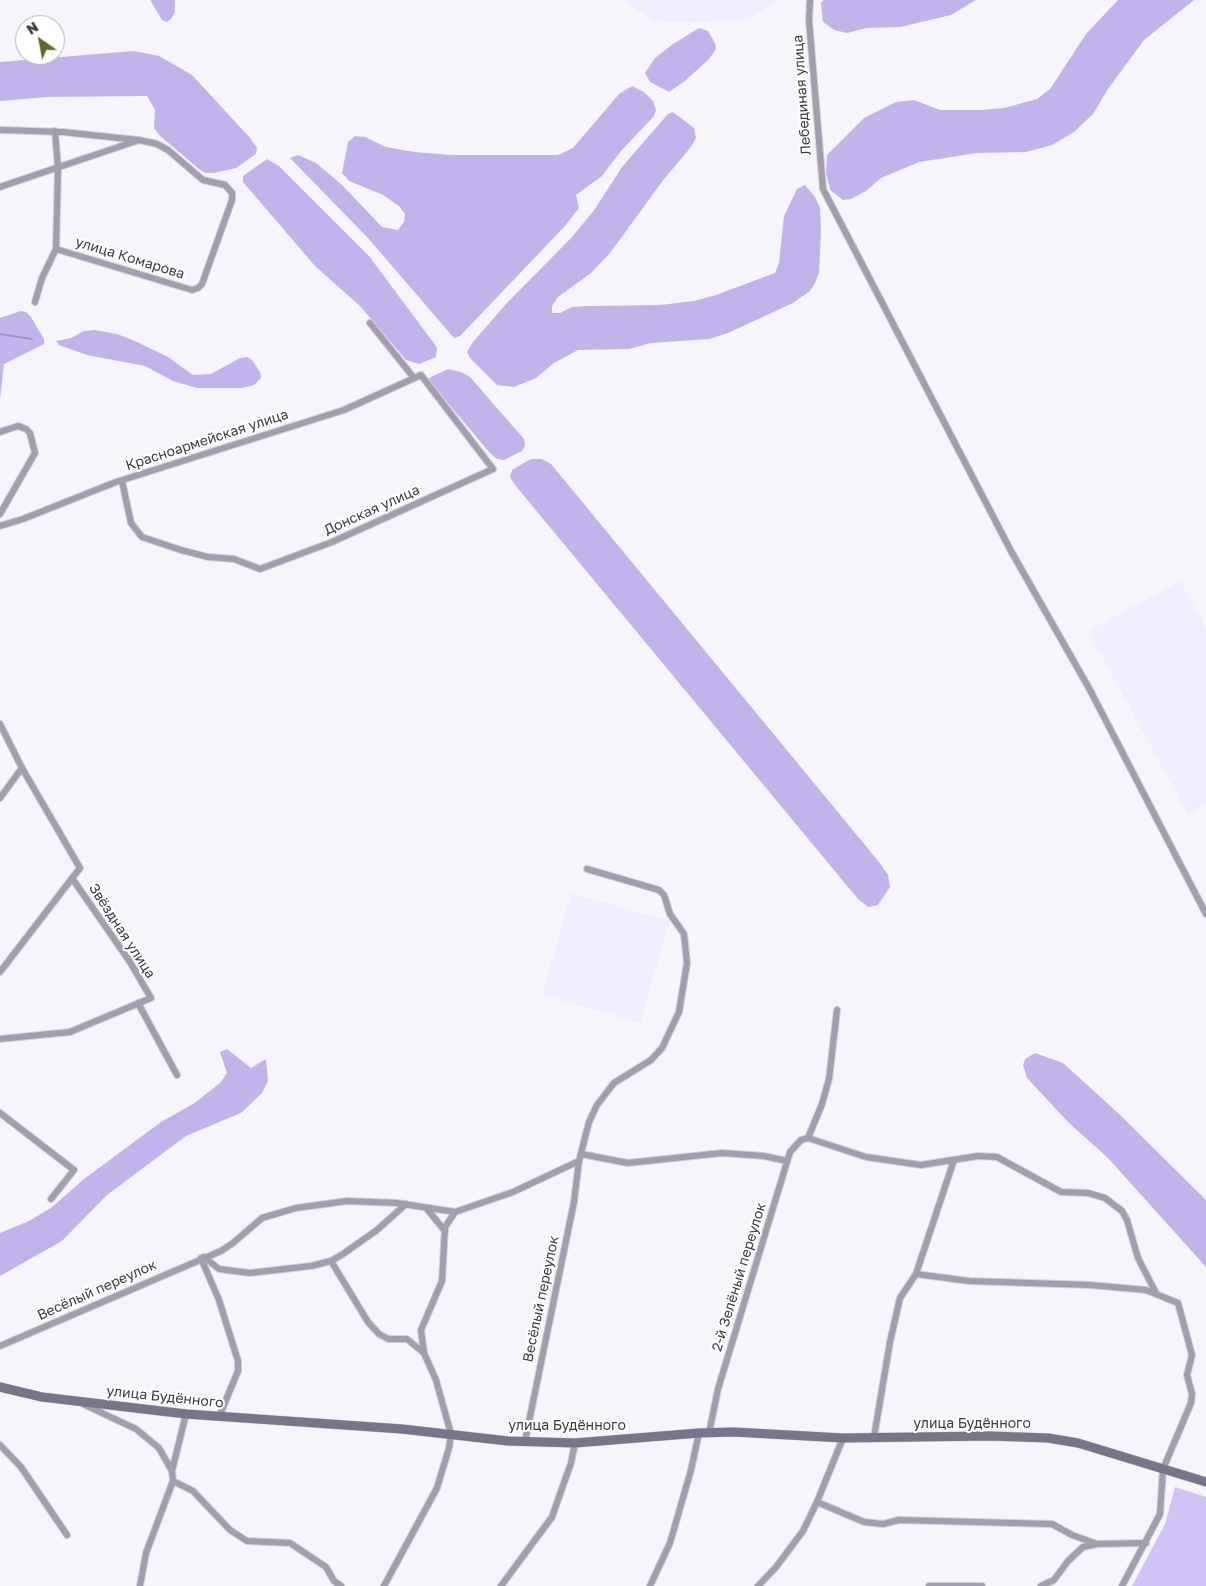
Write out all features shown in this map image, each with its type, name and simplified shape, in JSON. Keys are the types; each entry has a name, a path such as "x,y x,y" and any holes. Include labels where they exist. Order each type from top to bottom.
{"main road":[{"name":"улица Будённого","path":"0,1387 42,1397 186,1414 525,1441 575,1443 699,1433 756,1432 843,1438 1048,1438 1078,1443 1206,1482"}],"street":[{"name":"Лебединая улица","path":"810,0 809,20 823,189 1011,551 1090,690 1206,914"},
{"path":"0,130 55,131 139,140"},
{"name":"улица Комарова","path":"34,302 42,278 56,249 58,169 55,131"},
{"path":"0,187 58,169 139,140"},
{"name":"улица Комарова","path":"56,249 192,290 202,284 232,200 232,193 225,185 203,180 168,150 158,144 139,140"},
{"path":"370,322 414,378"},
{"name":"Красноармейская улица","path":"0,526 122,481 344,410 421,375 493,469"},
{"path":"0,432 18,426 30,433 35,453 0,514"},
{"name":"Донская улица","path":"122,481 131,523 142,537 208,557 234,559 260,569 332,542 493,469"},
{"path":"0,724 22,768 80,868 0,972"},
{"path":"0,798 22,768"},
{"name":"Весёлый переулок","path":"525,1441 574,1202 580,1157 589,1122 597,1105 614,1083 630,1071 651,1060 662,1048 679,1012 687,963 684,934 670,914 664,895 659,890 587,869"},
{"name":"Звёздная улица","path":"72,878 130,962 151,998 138,1003"},
{"path":"0,1039 70,1032 138,1003 176,1075"},
{"name":"2-й Зелёный переулок","path":"709,1433 718,1390 787,1161 795,1146 808,1138 822,1104 829,1079 837,1010"},
{"path":"0,1112 74,1170 51,1199"},
{"path":"808,1138 866,1157 921,1165 978,1156 997,1157 1061,1192 1088,1193 1105,1198 1122,1211 1127,1220 1138,1258 1156,1293"},
{"path":"580,1157 628,1163 722,1153 764,1156 787,1161"},
{"name":"Весёлый переулок","path":"0,1346 203,1258 233,1243 262,1218 296,1208 347,1201 406,1204 455,1212 513,1192 580,1157"},
{"path":"874,1437 890,1342 900,1298 916,1274 954,1160"},
{"path":"203,1258 219,1269 250,1273 277,1272 331,1261 364,1240 406,1204"},
{"path":"426,1208 445,1231"},
{"path":"384,1586 437,1488 446,1462 451,1434 436,1380 424,1353 421,1330 442,1282 445,1231 447,1222 455,1212"},
{"path":"203,1258 238,1361 238,1371 219,1416"},
{"path":"331,1261 368,1322 379,1334 388,1339 407,1339 424,1353"},
{"path":"916,1274 969,1282 1090,1285 1146,1290 1178,1303 1192,1355 1187,1375 1192,1394 1191,1404 1163,1469 1160,1514 1122,1586"},
{"path":"75,1400 136,1429 158,1448 172,1471"},
{"path":"140,1586 146,1553 173,1481 172,1471 186,1414"},
{"path":"650,1586 670,1544 691,1470 699,1433"},
{"path":"758,1586 776,1568 803,1531 843,1438"},
{"path":"501,1586 552,1517 571,1463 575,1443"},
{"path":"0,1445 21,1466 67,1535"},
{"path":"173,1481 193,1490 230,1530 247,1541 290,1543 326,1566 334,1581 341,1586"},
{"path":"817,1502 864,1522 883,1524 899,1520 1052,1524 1072,1535 1097,1544"},
{"path":"1041,1586 1054,1580 1068,1561 1083,1548 1097,1544 1146,1543"},
{"path":"929,1586 982,1586"}],"shaded area":[{"path":"150,0 175,0 175,12 171,19 167,22 162,20"},
{"path":"624,0 780,0 748,20 654,23"},
{"path":"824,0 976,0 951,15 900,27 867,28 847,33 834,30 823,22 821,3"},
{"path":"1118,0 1194,0 1144,40 1108,89 1093,114 1074,132 1052,145 1026,152 977,153 919,162 881,178 866,191 851,199 843,200 830,190 826,173 827,155 864,118 896,102 914,100 940,110 981,110 1004,108 1037,99 1050,89 1086,34"},
{"path":"699,28 708,31 715,43 716,49 709,59 685,81 669,92 650,82 645,73 655,58"},
{"path":"134,51 159,56 192,75 251,139 257,148 256,154 236,168 214,173 206,173 200,170 159,135 154,128 155,110 147,96 46,97 0,101 0,62 15,61 15,65 65,65 65,57"},
{"path":"632,86 644,92 653,101 656,110 654,116 621,151 602,176 576,195 579,208 565,226 460,336 454,338 367,237 290,158 298,155 316,163 341,184 382,227 398,230 404,222 405,214 399,206 383,195 349,181 342,173 348,142 355,136 365,137 386,147 414,152 452,155 558,155 573,148 619,94"},
{"path":"673,112 694,128 696,138 691,147 664,179 610,253 591,273 558,297 552,306 552,313 560,313 572,307 660,305 694,301 716,295 775,273 779,263 784,216 797,189 805,185 815,197 820,208 819,273 810,291 793,303 728,333 709,339 651,343 629,349 578,350 554,363 536,378 514,387 497,385 470,358 467,352 473,342 506,304 572,237 595,209 622,167 668,114"},
{"path":"267,159 279,166 369,256 437,348 436,357 419,364 406,360 360,306 315,266 243,182 243,176"},
{"path":"21,311 26,312 31,317 44,339 44,344 4,364 0,399 0,318"},
{"path":"95,330 117,334 135,341 168,357 193,375 211,374 240,358 247,357 252,360 260,372 261,378 254,385 242,388 197,388 173,381 145,366 87,355 59,345 56,341 71,338 84,331"},
{"path":"448,369 461,372 470,377 524,439 525,446 522,451 504,460 497,459 489,452 431,383 429,378"},
{"path":"531,459 542,459 551,464 879,862 888,875 890,887 878,905 868,907 858,899 515,485 510,477 512,470"},
{"path":"1180,581 1206,628 1206,805 1188,815 1088,631"},
{"path":"571,893 670,921 640,1023 542,995"},
{"path":"227,1049 251,1068 266,1059 268,1081 262,1093 241,1113 186,1136 107,1195 62,1241 0,1276 0,1233 29,1221 51,1208 84,1179 161,1122 193,1104 220,1083 227,1073 220,1052"},
{"path":"1035,1053 1063,1063 1118,1113 1206,1200 1206,1267 1108,1158 1069,1123 1027,1078 1023,1065 1025,1059"},
{"path":"1175,1487 1206,1497 1206,1586 1132,1586 1165,1524"}],"waterway":[{"path":"0,334 32,339"}]}
